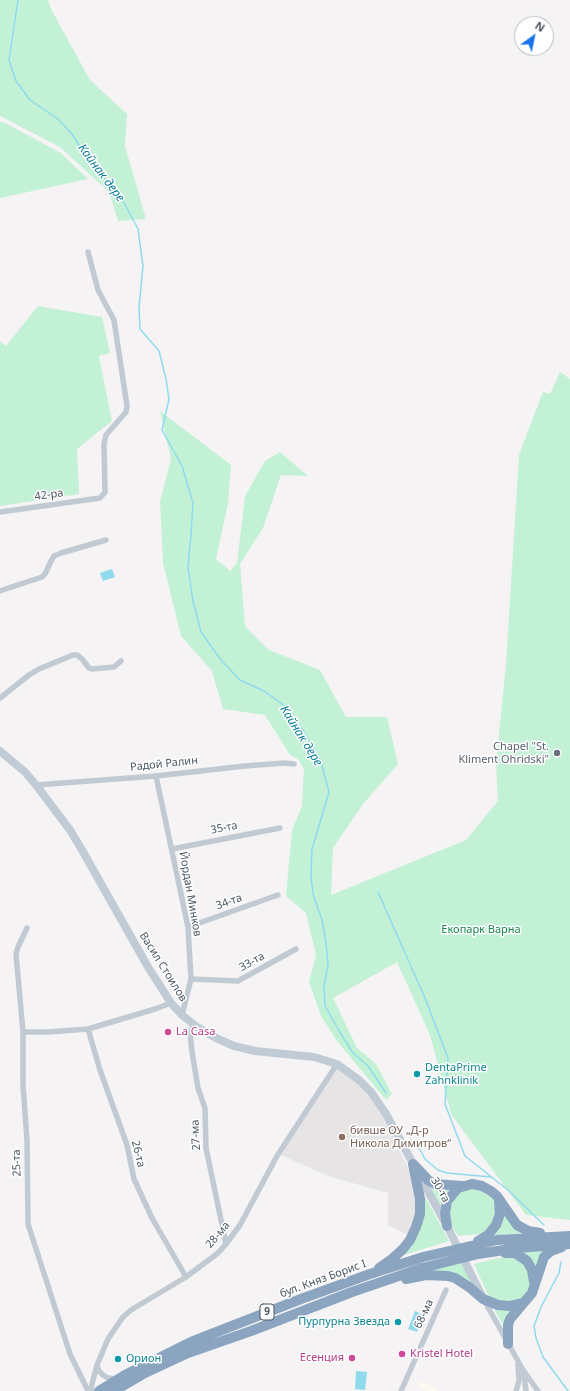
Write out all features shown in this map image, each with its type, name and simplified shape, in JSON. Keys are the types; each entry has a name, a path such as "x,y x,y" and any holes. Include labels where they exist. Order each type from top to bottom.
{"highway":[{"path":"413,1164 424,1176 435,1184 462,1186 472,1184 482,1186 491,1191 514,1222 524,1229 536,1232 570,1235"},
{"path":"370,1274 398,1254 410,1240 416,1227 420,1214 420,1200 413,1164"},
{"path":"447,1226 445,1213 447,1201 454,1191 462,1186"},
{"path":"470,1245 484,1238 496,1225 500,1214 498,1199"},
{"name":"бул. Княз Борис I","path":"114,1391 188,1353 251,1331 386,1279 422,1268 470,1245 497,1240 570,1235"},
{"path":"508,1344 508,1325 510,1319 532,1293 544,1257 554,1250 570,1245"},
{"name":"бул. Княз Борис I","path":"98,1391 204,1337 370,1274 446,1257 517,1248 570,1245"},
{"path":"478,1254 511,1252 519,1255 530,1265 534,1274 534,1284"},
{"path":"251,1331 415,1277 442,1275 455,1278 483,1299 504,1306 522,1303"}],"street":[{"name":"42-ра","path":"0,512 100,498 105,492 104,444 106,435 126,412 127,406 114,320 98,290 88,252"},
{"path":"0,591 42,577 54,556 106,540"},
{"path":"0,698 39,669 73,655 77,655 82,658 89,668 92,669 114,666 121,661"},
{"name":"Васил Стоилов","path":"0,751 25,772 70,830 148,967 182,1016 216,1038 234,1046 255,1051 314,1057 337,1064 360,1080 371,1092 386,1114 413,1164"},
{"name":"Радой Ралин","path":"36,785 156,776 245,766 285,763 294,764"},
{"name":"Йордан Минков","path":"156,776 188,927 190,979 182,1016"},
{"name":"35-та","path":"172,849 280,828"},
{"name":"34-та","path":"188,927 278,895"},
{"name":"25-та","path":"27,928 16,954 23,1032 23,1085 27,1140 28,1224 70,1354 88,1391"},
{"name":"33-та","path":"190,979 238,981 296,949"},
{"path":"23,1032 88,1029 155,1009 171,1002"},
{"name":"27-ма","path":"194,1025 190,1032 198,1088 205,1108 206,1148 226,1244"},
{"name":"26-та","path":"88,1029 100,1070 127,1145 134,1179 152,1218 186,1277"},
{"name":"28-ма","path":"91,1391 97,1365 108,1339 116,1326 127,1314 131,1310 186,1277 218,1253 226,1244 240,1224 277,1156 337,1064"},
{"name":"30-та","path":"413,1164 447,1226 483,1299"},
{"name":"68-ма","path":"401,1391 446,1290"},
{"path":"483,1299 523,1370 538,1391"},
{"path":"516,1391 519,1381 518,1361"},
{"path":"97,1365 99,1371 103,1375 117,1380"},
{"path":"523,1370 526,1391"}],"shaded area":[{"name":"бивше ОУ „Д-р Никола Димитров“","path":"338,1067 369,1094 384,1118 411,1174 416,1192 416,1212 409,1236 388,1225 388,1193 328,1176 281,1155"},
{"path":"420,1381 438,1391 426,1391 418,1387"}],"green space":[{"path":"0,0 48,0 52,11 90,80 127,114 125,146 146,219 118,221 109,192 60,147 0,116"},
{"path":"0,122 3,122 61,153 88,179 0,198"},
{"path":"38,306 102,317 110,353 99,356 112,421 77,449 79,494 0,506 0,341 6,346"},
{"name":"Екопарк Варна","path":"560,372 570,379 570,1220 526,1215 451,1114 430,1035 397,962 333,998 357,1048 376,1064 392,1094 386,1100 337,1041 321,1016 309,982 316,955 306,913 286,896 292,830 302,806 304,769 298,759 290,755 265,715 223,709 212,671 181,636 163,563 160,502 171,459 160,411 231,465 228,503 216,559 230,571 237,563 245,496 265,461 280,452 308,476 281,475 263,528 240,564 245,626 269,650 320,670 346,717 387,717 398,764 363,804 333,848 331,895 466,840 498,801 496,763 506,664 519,455 543,392 550,394"},
{"path":"429,1184 452,1188 444,1198 441,1206"},
{"path":"471,1189 482,1191 493,1199 496,1208 495,1220 485,1231 480,1234 458,1236 449,1221 448,1215 454,1197 462,1191"},
{"path":"424,1195 449,1241 401,1256"},
{"path":"502,1212 522,1233 491,1236"},
{"path":"546,1249 537,1271 519,1250"},
{"path":"511,1257 525,1265 531,1279 530,1288 524,1299 511,1303 491,1298 488,1295 474,1264 498,1258"},
{"path":"464,1263 471,1282 456,1274 425,1270"},
{"path":"495,1308 512,1310 503,1325 495,1311"}],"water":[{"path":"112,569 115,577 103,581 100,573"},
{"path":"415,1311 423,1315 417,1332 408,1329"},
{"path":"356,1371 367,1372 365,1390 355,1389"}],"waterway":[{"name":"Кайнак дере","path":"18,0 9,60 16,81 30,100 58,119 72,134 86,156 121,197 138,229 143,266 139,307 140,329 159,351 169,399 162,430 182,466 193,503 188,567 193,601 201,632 221,660 240,680 264,691 285,706 306,735 321,762 329,792 312,849 311,876 313,894 322,920 326,942 328,965 324,986 325,1006 353,1053 368,1066 386,1093"},
{"name":"Кайнак дере","path":"378,892 425,998 448,1058 445,1104 465,1156 508,1190 544,1225"},
{"name":"Кайнак дере","path":"415,1140 425,1159 438,1170 447,1173 491,1177"},
{"name":"Кайнак дере","path":"561,1262 559,1273 541,1307 534,1326 536,1338 543,1357 568,1391"}],"place":[{"name":"Chapel \"St. Kliment Ohridski\"","path":"557,753"},
{"name":"La Casa","path":"168,1032"},
{"name":"DentaPrime Zahnklinik","path":"417,1074"},
{"name":"бивше ОУ „Д-р Никола Димитров“","path":"342,1137"},
{"name":"Пурпурна Звезда","path":"398,1322"},
{"name":"Kristel Hotel","path":"402,1354"},
{"name":"Есенция","path":"352,1358"},
{"name":"Орион","path":"118,1359"}]}
